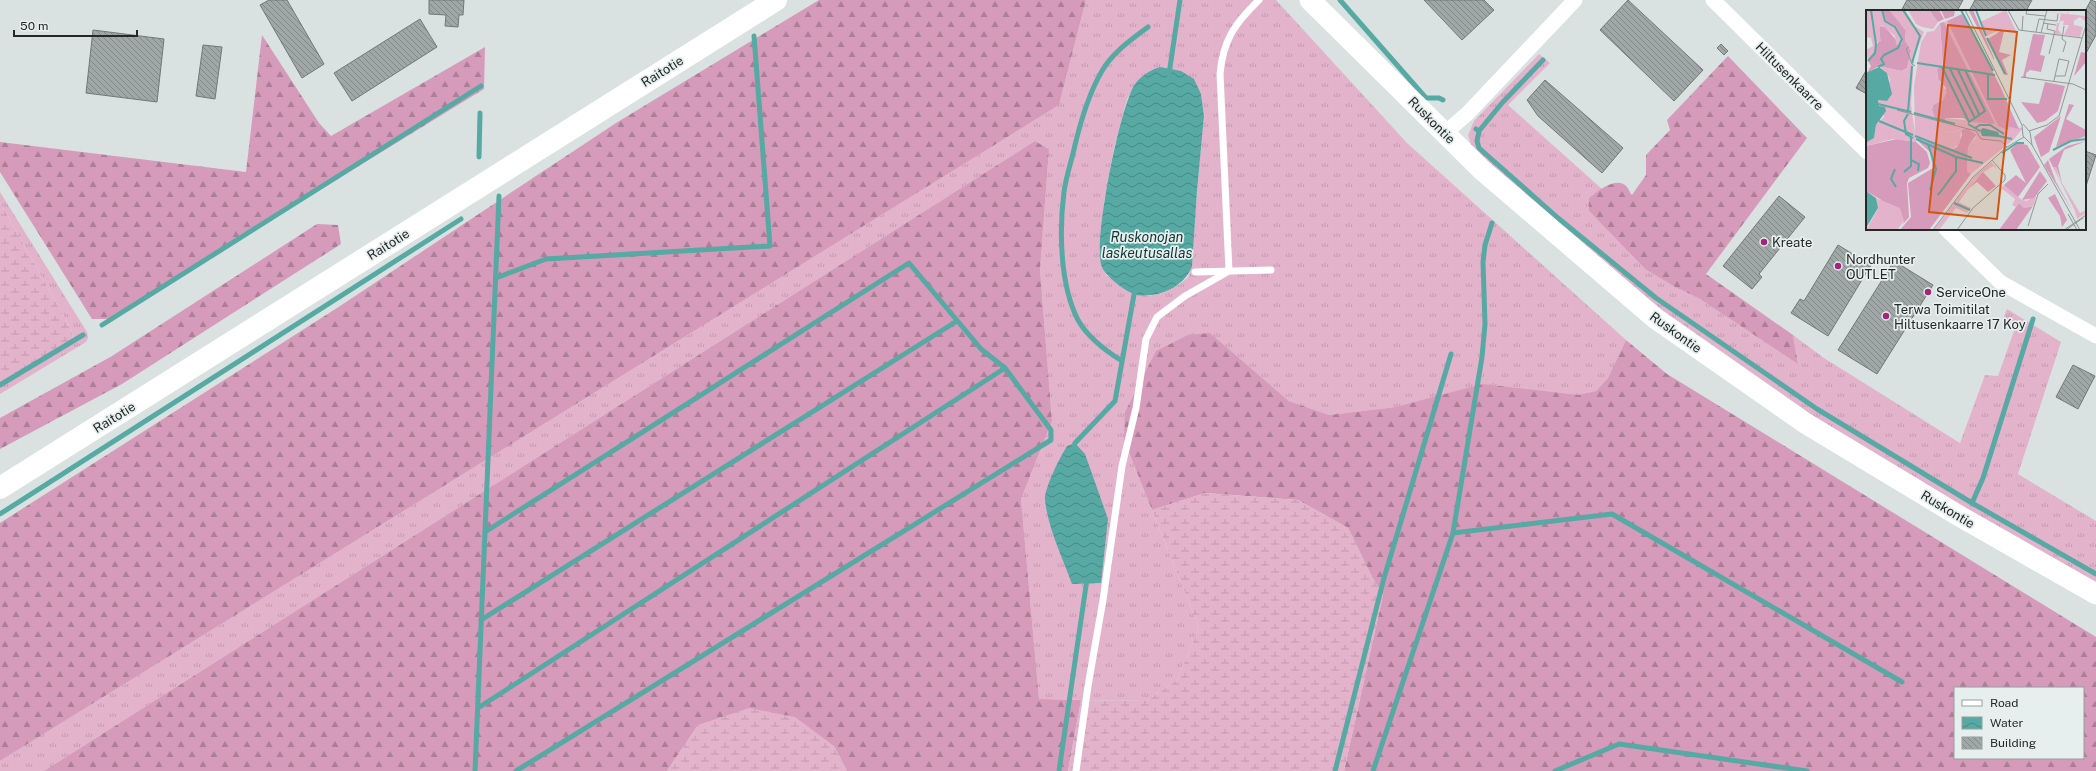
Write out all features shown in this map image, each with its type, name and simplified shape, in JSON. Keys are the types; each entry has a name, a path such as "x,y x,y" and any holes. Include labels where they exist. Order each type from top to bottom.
{"main road":[{"name":"Raitotie","path":"0,488 776,0"},
{"name":"Ruskontie","path":"1310,0 1482,170 1656,319 1804,422 1961,517 2096,594"}],"street":[{"path":"1444,133 1468,113 1575,0"},
{"name":"Hiltusenkaarre","path":"1713,0 1866,151"},
{"path":"1947,230 2000,282 2096,336"}],"lane":[{"path":"1230,271 1220,74 1222,54 1227,40 1243,15 1259,0"},
{"path":"1195,272 1271,270"},
{"path":"1076,771 1122,466 1136,408 1146,339 1157,317 1185,296 1230,271"}],"green space":[{"path":"819,0 1086,0 1059,105 0,761 0,523 337,308 616,123"},
{"path":"1086,0 1276,0 1407,143 1626,340 1608,378 1596,391 1578,395 1396,407 1329,415 1289,401 1210,333 1124,440 1199,628 1177,680 1146,701 1039,699 1021,499 1052,421 1040,270 1049,149 1035,141 44,771 0,771 0,761 1059,105","holes":["1151,70 1201,94 1204,116 1192,267 1188,277 1180,284 1163,293 1148,296 1134,294 1106,275 1100,257 1104,202 1114,148 1127,99 1135,84"]},
{"path":"262,35 319,123 331,136 485,47 484,89 110,319 92,319 0,172 0,142 246,172"},
{"path":"1539,54 1550,63 1508,105 1602,189 1589,198 1589,211 1645,269 1675,287 1700,299 1798,363 1793,335 1824,358 1960,443 1985,375 1998,376 2014,331 2003,319 2007,309 2061,342 2018,474 2096,521 2096,582 1968,510 1812,415 1654,304 1473,152 1468,135 1474,121"},
{"path":"1728,56 1807,138 1706,274 1793,335 1798,364 1700,299 1675,287 1645,269 1589,211 1589,198 1611,184 1621,183 1625,185 1632,195 1646,175 1646,155 1670,130 1667,120"},
{"path":"1035,141 1049,149 1040,270 1052,421 1021,499 1039,699 1081,700 1068,771 847,771 834,746 698,725 667,771 44,771"},
{"path":"0,192 87,332 88,338 86,342 0,394 0,386 73,343 72,331 0,202"},
{"path":"0,202 72,331 73,343 0,386"},
{"path":"317,224 338,225 341,244 122,384 0,449 0,418 112,356"},
{"path":"1210,333 1289,401 1329,415 1396,407 1482,384 1578,395 1596,391 1608,378 1626,340 1667,374 2096,637 2096,771 1344,771 1383,595 1372,577 1348,528 1298,500 1205,493 1152,510 1124,440 1125,412 1156,351 1188,335"},
{"path":"1205,493 1298,500 1348,528 1372,577 1383,595 1344,771 1068,771 1081,700 1146,701 1177,680 1199,628 1152,510"},
{"path":"749,708 795,717 834,746 847,771 667,771 698,725"}],"water":[{"name":"Ruskonojan laskeutusallas","path":"1160,67 1181,71 1194,79 1201,94 1204,116 1192,267 1183,281 1174,287 1158,294 1146,296 1137,295 1121,287 1104,271 1100,254 1101,232 1104,205 1115,145 1129,97 1135,84 1140,78"},
{"path":"1075,443 1085,454 1108,519 1101,583 1072,584 1052,531 1046,509 1045,499 1047,487 1053,472 1067,446"}],"building":[{"path":"269,0 287,0 324,64 302,78 260,5"},
{"path":"429,0 464,0 463,15 459,15 458,27 445,26 446,15 429,14"},
{"path":"1424,0 1484,0 1494,10 1462,40"},
{"path":"1628,0 1703,70 1674,101 1600,30"},
{"path":"1907,0 1963,0 1958,10 1902,10"},
{"path":"1975,0 2032,0 2027,10 1970,10"},
{"path":"2091,0 2096,2 2096,35 2086,53 2086,10"},
{"path":"420,19 437,47 352,101 334,73"},
{"path":"93,30 164,39 157,102 86,93"},
{"path":"1721,44 1728,51 1724,55 1717,48"},
{"path":"203,45 222,47 215,99 196,96"},
{"path":"1866,71 1866,93 1856,88"},
{"path":"1545,80 1623,148 1602,173 1538,116 1527,100"},
{"path":"2086,151 2096,155 2086,186"},
{"name":"Kreate","path":"1779,196 1805,217 1759,274 1762,277 1752,289 1723,266"},
{"path":"1838,245 1871,265 1828,336 1791,313 1800,299 1804,301"},
{"name":"Terwa Toimitilat Hiltusenkaarre 17 Koy","path":"1894,261 1933,285 1877,374 1838,350"},
{"path":"2073,365 2095,376 2078,409 2056,397"}],"waterway":[{"path":"1169,74 1180,0"},
{"path":"1340,0 1426,98 1439,98 1443,100"},
{"path":"1122,361 1087,333 1078,320 1072,306 1064,274 1062,258 1062,207 1066,180 1077,136 1093,88 1106,64 1111,58 1148,27"},
{"path":"496,278 546,259 770,246 754,36"},
{"path":"1479,131 1502,103 1543,60"},
{"path":"102,325 481,86"},
{"path":"479,157 480,113"},
{"path":"1476,129 1479,131 1477,141 1479,148 1558,218 1656,298 1817,409 1972,503 2096,574"},
{"path":"475,771 499,196"},
{"path":"0,514 461,219"},
{"path":"1373,771 1453,533 1482,357 1485,324 1483,262 1485,245 1492,223"},
{"path":"485,532 909,263 981,349 1005,368 1051,430 1051,440 516,771"},
{"path":"1073,449 1075,443 1115,401 1135,289"},
{"path":"1972,503 1983,478 2033,319"},
{"path":"481,620 957,321"},
{"path":"0,385 83,335"},
{"path":"1335,771 1384,578 1451,354"},
{"path":"478,708 1005,368"},
{"path":"1453,533 1612,514 1902,682"},
{"path":"1059,771 1087,579"},
{"path":"1555,771 1619,744 1807,771"}],"place":[{"name":"Kreate","path":"1764,242"},
{"name":"Nordhunter OUTLET","path":"1838,266"},
{"name":"ServiceOne","path":"1928,292"},
{"name":"Terwa Toimitilat Hiltusenkaarre 17 Koy","path":"1886,316"}]}
